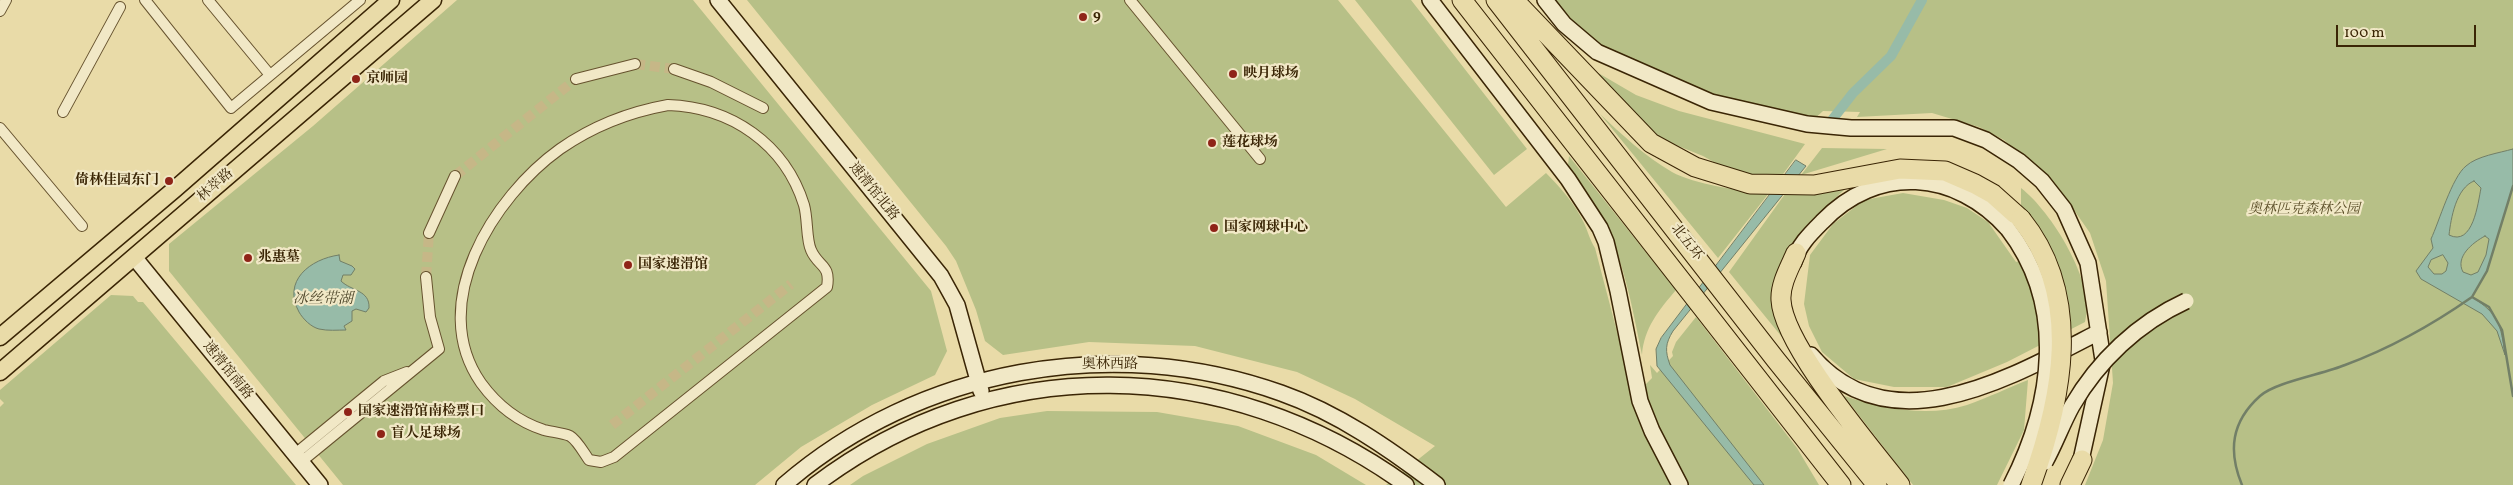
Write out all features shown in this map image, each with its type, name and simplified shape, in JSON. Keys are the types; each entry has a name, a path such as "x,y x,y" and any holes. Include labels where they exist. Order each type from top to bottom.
{"highway":[{"name":"北五环","path":"1462,0 1842,485"},
{"name":"北五环","path":"1496,0 1694,255 1877,485"},
{"path":"1514,0 1652,143 1695,167 1734,180 1756,184 1814,185 1900,169 1946,171 1993,194 2015,224 2035,241 2048,266 2056,298 2062,337 2061,374 2057,400 2032,485"},
{"path":"1796,253 1786,276 1781,300 1800,353 1900,485"},
{"path":"1768,391 1824,485"},
{"path":"2070,485 2082,460"}],"main road":[{"name":"林萃路","path":"0,337 175,189 391,0"},
{"name":"林萃路","path":"0,372 433,0"},
{"name":"速滑馆北路","path":"718,0 941,276 957,305 979,382 983,404"},
{"path":"1430,0 1568,179 1600,228 1606,242 1618,290 1640,401 1655,439 1680,485"},
{"path":"1545,0 1564,24 1597,52 1711,102 1808,124 1851,128 1954,128 1986,140 2019,161 2042,181 2064,209 2088,263 2103,360 2082,460 2074,485"},
{"path":"2011,485 2027,451 2039,416 2045,383 2048,342 2040,284 2015,224 1963,195 1917,181 1886,182 1865,190 1844,202 1812,232 1796,253 1788,290 1794,321 1804,345 1814,360 1830,375 1854,389 1877,396 1894,400 1931,400 1962,394 2026,369 2099,332"},
{"name":"速滑馆南路","path":"134,257 320,485"},
{"path":"2032,485 2071,408 2094,374 2118,347 2138,329 2161,314 2186,302"},
{"name":"奥林西路","path":"784,485 825,453 880,420 936,395 1019,372 1095,364 1155,366 1228,376 1282,394 1340,421 1386,447 1437,485"},
{"name":"奥林西路","path":"816,485 847,462 897,434 949,411 983,404 1030,390 1072,385 1129,385 1182,389 1246,405 1292,420 1357,454 1406,485"}],"street":[{"path":"0,11 6,0"},
{"path":"144,0 231,108 360,0"},
{"path":"208,0 270,76"},
{"path":"1130,0 1260,159"},
{"path":"63,112 120,7"},
{"path":"576,80 634,64"},
{"path":"674,69 712,82 763,108"},
{"path":"668,105 681,105 720,114 744,126 775,152 796,184 804,207 811,250 829,276 827,287 614,457 601,462 589,460 571,436 564,435 534,426 507,410 481,383 466,352 460,330 463,296 472,264 485,233 506,201 538,167 576,139 611,121 639,110 668,105"},
{"path":"0,128 82,226"},
{"path":"429,233 455,176"},
{"path":"298,458 384,381 417,367 439,349 430,317 426,277"}],"green space":[{"name":"国家速滑馆","path":"457,0 693,0 931,291 947,351 935,375 872,405 801,447 755,485 343,485 169,271 169,244 313,126"},
{"name":"国家网球中心","path":"747,0 1338,0 1506,207 1546,173 1567,197 1584,223 1595,248 1631,385 1646,384 1652,378 1650,365 1657,373 1673,356 1672,352 1676,342 1696,317 1797,448 1819,485 1386,485 1435,446 1355,399 1297,372 1195,346 1089,342 1003,355 985,341 976,310 956,261 946,246"},
{"path":"1355,0 1411,0 1527,149 1494,175"},
{"name":"奥林匹克森林公园","path":"1550,0 2513,0 2513,485 2085,485 2103,440 2113,383 2106,281 2090,233 2060,190 2004,140 1979,127 1932,113 1857,117 1860,112 1823,111 1811,122 1713,98 1597,48"},
{"path":"1588,67 1636,95 1679,111 1805,144 1781,177 1737,175 1703,156 1656,137"},
{"path":"1600,114 1643,152 1672,172 1719,187 1769,193 1718,258"},
{"path":"1822,148 1887,149 1801,175"},
{"path":"1569,156 1676,290 1653,320 1643,345 1642,355 1626,280 1614,243 1597,209 1568,165"},
{"path":"2021,188 2045,213 2069,249 2084,288 2087,306 2085,322 2007,362 1947,387 1894,387 1854,379 1822,352 1809,326 1804,304 1810,255 1833,224 1864,200 1903,193 1944,200 1967,208 1988,222 2016,262 2050,250 2040,231 2021,208"},
{"path":"1844,190 1807,225 1787,254 1774,294 1774,313 1786,342 1729,272 1785,194"},
{"path":"111,295 133,296 138,302 143,302 296,485 0,485 0,407 4,403 0,399 0,390"},
{"path":"2028,380 2024,430 1997,485 1913,485 1844,396 1889,408 1936,411 1967,405"},
{"path":"1047,411 1157,412 1238,426 1316,455 1366,485 850,485 863,476 927,444 1000,418"}],"water":[{"path":"2513,149 2513,186 2487,271 2472,297 2488,309 2497,321 2505,355 2497,331 2482,314 2421,279 2416,271 2433,248 2431,239 2451,189 2461,172 2466,166 2476,160","holes":["2474,181 2481,188 2473,222 2464,235 2457,237 2449,235 2453,212 2459,197 2463,190","2485,236 2489,239 2486,255 2478,272 2471,275 2463,272 2461,266 2463,256","2443,255 2448,263 2446,271 2442,274 2434,274 2428,267 2431,260"]},
{"path":"1796,160 1806,166 1673,331 1668,340 1667,356 1670,365 1764,485 1754,485 1657,366 1656,349 1661,338"},
{"name":"冰丝带湖","path":"339,255 340,261 355,269 351,275 343,275 341,281 363,294 369,308 366,312 356,309 352,311 352,321 344,326 346,330 319,329 310,325 299,312 294,291 302,273 309,267 328,257"}],"waterway":[{"path":"1832,120 1853,93 1891,56 1922,0"},
{"path":"2513,186 2487,271 2472,297 2489,307 2502,330 2513,396"},
{"path":"2242,485 2235,460 2235,438 2243,416 2260,396 2277,387 2336,368 2379,351 2442,317 2472,297"}],"tunnel":[{"path":"635,64 674,69"},
{"path":"455,176 576,79"},
{"path":"426,277 429,233"},
{"path":"612,425 791,284"}],"place":[{"name":"9","path":"1083,17"},
{"name":"映月球场","path":"1233,74"},
{"name":"京师园","path":"356,79"},
{"name":"莲花球场","path":"1212,143"},
{"name":"倚林佳园东门","path":"169,181"},
{"name":"国家网球中心","path":"1214,228"},
{"name":"兆惠墓","path":"248,258"},
{"name":"国家速滑馆","path":"628,265"},
{"name":"国家速滑馆南检票口","path":"348,412"},
{"name":"盲人足球场","path":"381,434"}]}
